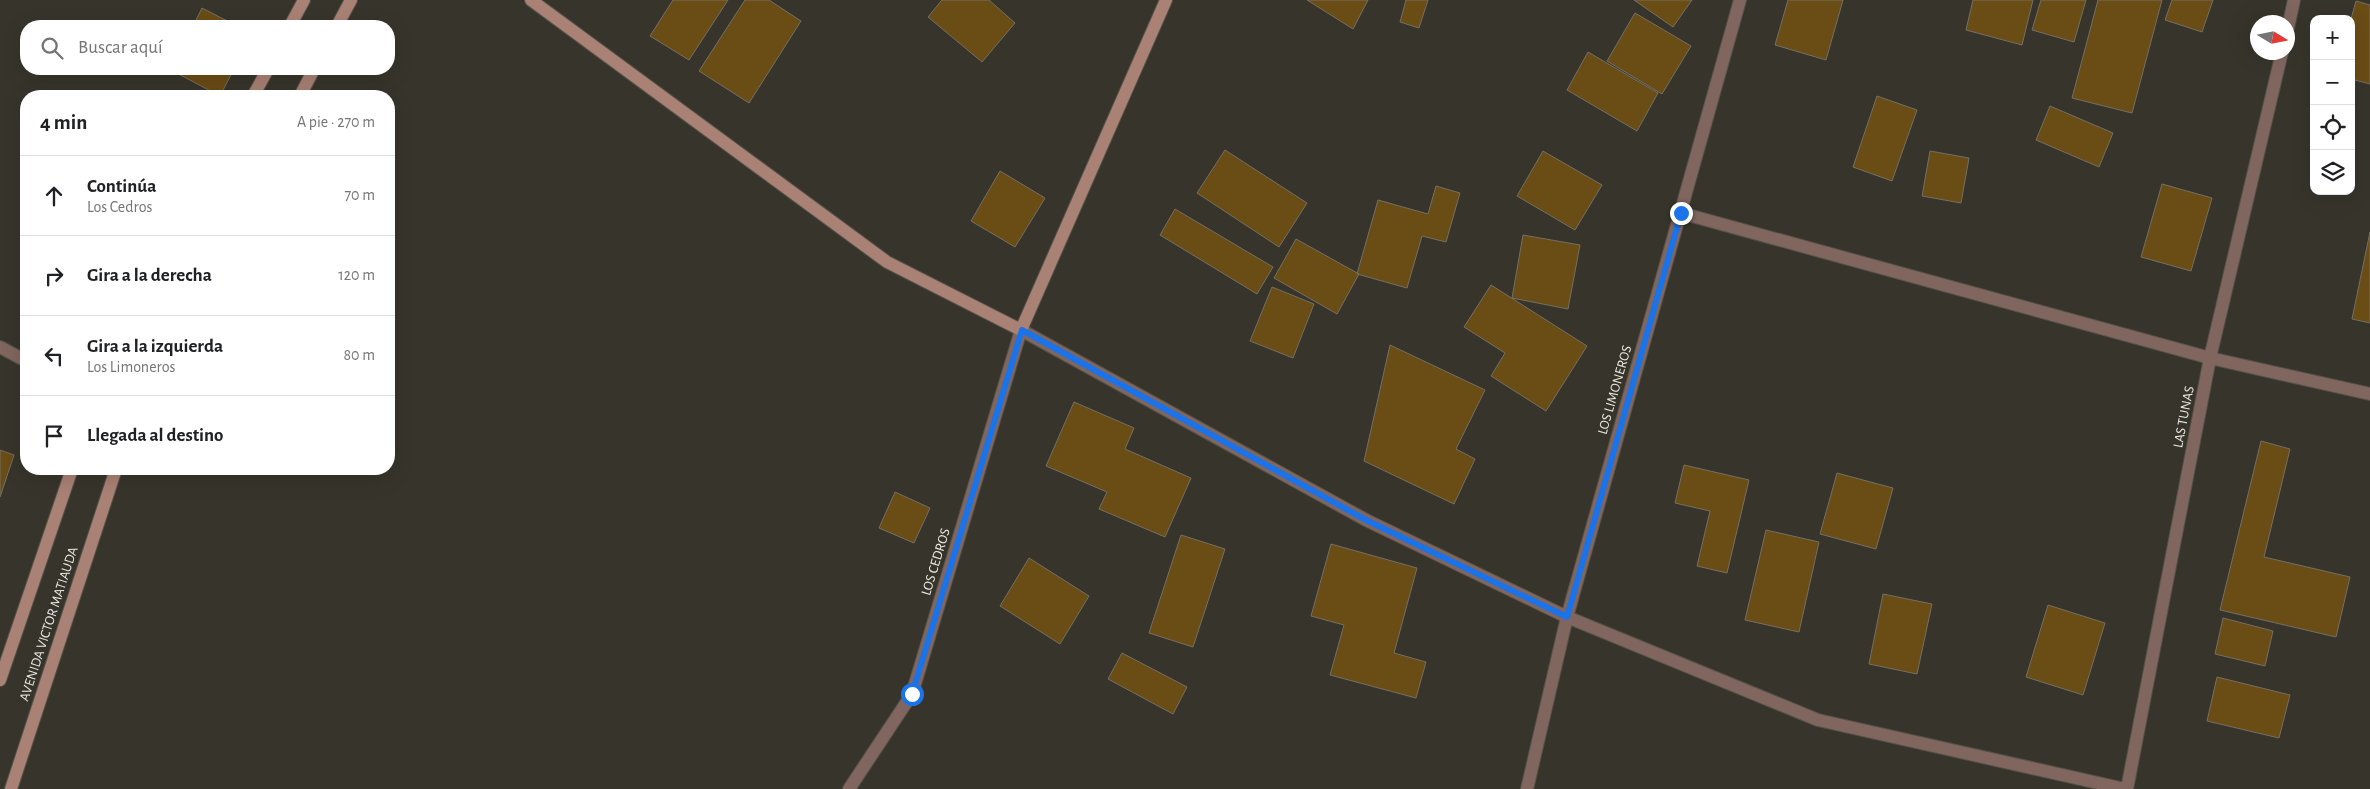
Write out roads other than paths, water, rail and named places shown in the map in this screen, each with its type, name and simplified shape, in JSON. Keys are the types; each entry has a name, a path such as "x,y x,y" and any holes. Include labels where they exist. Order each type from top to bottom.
{"street":[{"path":"293,20 304,0"},
{"path":"340,20 350,0"},
{"path":"531,0 887,262 1022,330 1366,520 1567,617 1818,720 2126,789"},
{"path":"1022,330 1166,0"},
{"name":"LOS LIMONEROS","path":"1527,789 1567,617 1740,0"},
{"path":"2291,15 2294,0"},
{"name":"LAS TUNAS","path":"2126,789 2210,358 2280,60"},
{"path":"256,90 265,75"},
{"path":"303,90 311,75"},
{"path":"1681,213 2210,358 2370,394"},
{"name":"LOS CEDROS","path":"849,789 912,694 1022,330"},
{"path":"0,348 20,358"},
{"name":"AVENIDA VICTOR MATIAUDA","path":"0,680 70,475"},
{"name":"AVENIDA VICTOR MATIAUDA","path":"11,789 114,475"}]}
